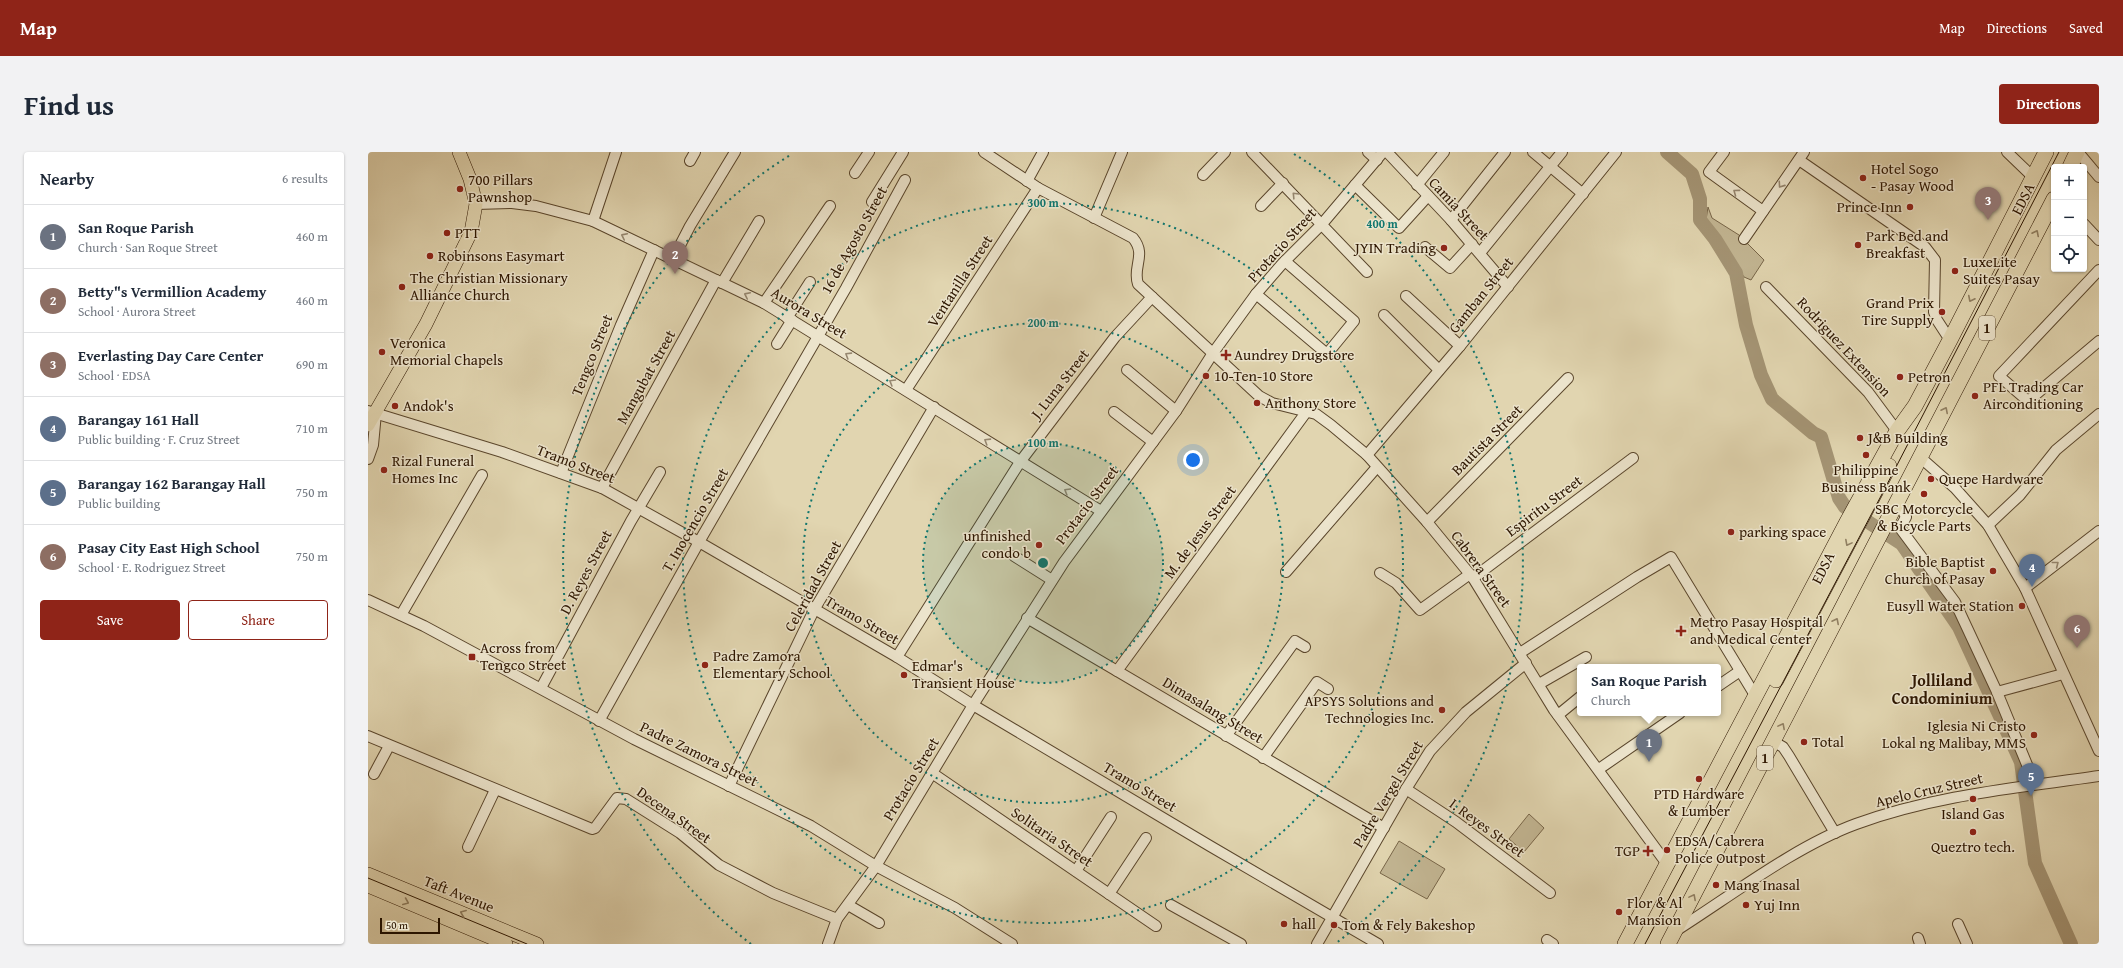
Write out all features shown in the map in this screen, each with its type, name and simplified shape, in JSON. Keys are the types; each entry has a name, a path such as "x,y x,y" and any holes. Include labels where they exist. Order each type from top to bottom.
{"highway":[{"name":"EDSA","path":"1625,944 1847,522 1867,496 1897,431 1915,406 2034,178 2046,152"},
{"path":"2072,164 2078,152"},
{"name":"EDSA","path":"1668,944 1895,509 2053,200"},
{"path":"1636,944 1867,496 1904,437 1915,406"}],"main road":[{"path":"368,425 372,412 426,324 464,249 474,222 476,204 470,179 459,152"},
{"name":"Taft Avenue","path":"370,883 486,929 537,944"},
{"name":"Taft Avenue","path":"486,929 506,944"}],"street":[{"path":"593,221 616,152"},
{"path":"673,259 690,226 735,152"},
{"path":"855,173 869,152"},
{"path":"872,202 903,152"},
{"path":"984,152 1038,188 1094,218 1122,152"},
{"path":"1027,181 1043,152"},
{"path":"1203,175 1225,152"},
{"path":"1252,152 1367,272"},
{"path":"1368,152 1380,156"},
{"name":"Camia Street","path":"1387,152 1472,244 1508,287"},
{"path":"1417,185 1444,152"},
{"path":"1450,220 1505,152"},
{"path":"1533,152 1550,168 1583,194"},
{"path":"1480,254 1562,152"},
{"name":"Gamban Street","path":"1367,456 1460,346 1616,152"},
{"path":"1724,152 1709,172 1763,211"},
{"path":"2007,152 2034,178"},
{"path":"2078,152 2099,177"},
{"name":"Protacio Street","path":"828,944 838,919 876,866 973,705 1052,580 1101,511 1176,411 1213,353 1256,294 1285,261 1322,224 1380,156"},
{"path":"1744,239 1802,156 1925,247 1931,254 1935,260 1934,312 1937,320 1950,340"},
{"name":"16 de Agosto Street","path":"818,336 905,180"},
{"path":"1261,206 1283,183"},
{"path":"1355,185 1399,228 1428,196"},
{"name":"Ventanilla Street","path":"906,390 1038,188"},
{"name":"Aurora Street","path":"476,204 512,203 536,206 593,221 673,259 764,304 934,407 1020,462 1101,511"},
{"path":"764,304 830,206"},
{"name":"Cabrera Street","path":"1094,218 1134,238 1138,243 1140,254 1136,280 1138,284 1259,396 1272,403 1316,414 1326,421 1367,456 1427,522 1471,576 1558,715 1599,769 1667,864"},
{"name":"Mangubat Street","path":"602,488 719,282 759,221"},
{"path":"2087,227 2099,240"},
{"path":"1425,247 1450,268 1472,244"},
{"name":"Tengco Street","path":"561,473 623,318 654,250"},
{"path":"1256,294 1327,354 1354,321 1285,261"},
{"path":"2099,270 1999,376 2028,401 2099,341"},
{"path":"777,344 810,282"},
{"name":"Rodriguez Extension","path":"1766,287 1868,392 1897,431"},
{"path":"1406,296 1460,346"},
{"name":"J. Luna Street","path":"897,657 1020,462 1115,337 1152,297"},
{"path":"1384,315 1439,370"},
{"name":"T. Inocencio Street","path":"599,721 699,542 773,417 818,336"},
{"path":"1127,370 1176,411"},
{"name":"Bautista Street","path":"1427,522 1568,378"},
{"name":"Celeridad Street","path":"729,786 814,610 934,407"},
{"name":"M. de Jesus Street","path":"1117,671 1307,411"},
{"path":"368,459 373,445 372,412"},
{"name":"Tramo Street","path":"372,412 502,452 602,488 699,542 897,657 973,705 1378,944"},
{"path":"1114,412 1153,442"},
{"path":"1988,525 2024,490 2056,450 2099,414"},
{"name":"Espiritu Street","path":"1380,572 1396,583 1420,610 1471,576 1633,458"},
{"path":"1921,458 1955,488 1988,525 2025,588 2099,751"},
{"path":"1286,572 1378,467"},
{"name":"D. Reyes Street","path":"541,688 660,472"},
{"path":"401,615 482,475"},
{"path":"1895,509 1903,511 1906,517 1900,528 1955,602 1997,692 2032,785"},
{"path":"2025,588 2098,533"},
{"path":"1014,556 1052,580"},
{"path":"1520,653 1637,577 1670,558 1756,697"},
{"name":"Padre Zamora Street","path":"368,600 401,615 541,688 599,721 811,826 876,866 955,908 1012,944"},
{"name":"Dimasalang Street","path":"1027,618 1384,828"},
{"path":"1226,736 1295,641 1304,647"},
{"path":"1539,684 1586,656"},
{"name":"Padre Vergel Street","path":"1317,944 1406,789 1430,751 1466,712 1526,663"},
{"path":"1721,684 1740,671"},
{"path":"1997,692 2063,674"},
{"path":"1263,758 1317,682 1328,689"},
{"path":"1558,715 1577,699"},
{"path":"1599,769 1676,716"},
{"name":"Decena Street","path":"368,736 592,829 595,828 617,798 626,799 680,833 719,865 773,893 838,919"},
{"path":"1774,742 1783,746 1835,834"},
{"path":"374,774 389,746"},
{"name":"Solitaria Street","path":"932,773 1156,926"},
{"name":"Apelo Cruz Street","path":"1675,931 1785,861 1856,824 1910,806 2010,788 2099,776"},
{"name":"I. Reyes Street","path":"1406,789 1456,822 1550,893"},
{"path":"468,846 495,790"},
{"path":"1076,871 1111,817"},
{"path":"1109,894 1146,838"},
{"path":"848,905 879,923"},
{"path":"1171,905 1241,944"},
{"path":"1958,924 1967,944"}],"shaded area":[{"path":"1708,207 1712,218 1739,235 1764,260 1751,280 1744,277 1706,220"},
{"path":"1529,814 1544,828 1524,852 1509,839"},
{"path":"1399,841 1445,869 1427,899 1380,873"}],"waterway":[{"path":"1667,152 1692,174 1700,199 1700,220 1715,239 1736,273 1746,325 1761,375 1772,399 1813,433 1821,437 1839,498 1845,507 1902,544 1959,627 2021,762 2035,863 2071,944"}],"tram line":[{"path":"1645,944 1881,496 2059,152"},
{"path":"368,878 527,944"}],"place":[{"name":"Hotel Sogo - Pasay Wood","path":"1863,178"},
{"name":"700 Pillars Pawnshop","path":"460,189"},
{"name":"Prince Inn","path":"1910,207"},
{"name":"Everlasting Day Care Center","path":"1988,220"},
{"name":"PTT","path":"447,233"},
{"name":"Park Bed and Breakfast","path":"1858,245"},
{"name":"JYIN Trading","path":"1444,248"},
{"name":"Robinsons Easymart","path":"430,256"},
{"name":"LuxeLite Suites Pasay","path":"1955,271"},
{"name":"Betty\"s Vermillion Academy","path":"675,274"},
{"name":"The Christian Missionary Alliance Church","path":"402,287"},
{"name":"Grand Prix Tire Supply","path":"1942,312"},
{"name":"Veronica Memorial Chapels","path":"382,352"},
{"name":"Aundrey Drugstore","path":"1226,355"},
{"name":"10-Ten-10 Store","path":"1206,376"},
{"name":"Petron","path":"1900,377"},
{"name":"PFL Trading Car Airconditioning","path":"1975,396"},
{"name":"Anthony Store","path":"1257,403"},
{"name":"Andok's","path":"395,406"},
{"name":"J&B Building","path":"1860,438"},
{"name":"Philippine Business Bank","path":"1866,455"},
{"name":"Rizal Funeral Homes Inc","path":"384,470"},
{"name":"Quepe Hardware","path":"1931,479"},
{"name":"SBC Motorcycle & Bicycle Parts","path":"1924,494"},
{"name":"parking space","path":"1731,532"},
{"name":"unfinished condo b","path":"1039,545"},
{"name":"Bible Baptist Church of Pasay","path":"1993,571"},
{"name":"Barangay 161 Hall","path":"2032,587"},
{"name":"Eusyll Water Station","path":"2022,606"},
{"name":"Metro Pasay Hospital and Medical Center","path":"1681,631"},
{"name":"Pasay City East High School","path":"2077,648"},
{"name":"Across from Tengco Street","path":"472,657"},
{"name":"Padre Zamora Elementary School","path":"705,665"},
{"name":"Edmar's Transient House","path":"904,675"},
{"name":"APSYS Solutions and Technologies Inc.","path":"1442,710"},
{"name":"Iglesia Ni Cristo Lokal ng Malibay, MMS","path":"2034,735"},
{"name":"Total","path":"1804,742"},
{"name":"San Roque Parish","path":"1649,762"},
{"name":"PTD Hardware & Lumber","path":"1699,779"},
{"name":"Barangay 162 Barangay Hall","path":"2031,796"},
{"name":"Island Gas","path":"1973,799"},
{"name":"Queztro tech.","path":"1973,832"},
{"name":"EDSA/Cabrera Police Outpost","path":"1667,850"},
{"name":"TGP","path":"1648,851"},
{"name":"Mang Inasal","path":"1716,885"},
{"name":"Yuj Inn","path":"1746,905"},
{"name":"Flor & Al Mansion","path":"1619,912"},
{"name":"hall","path":"1284,924"},
{"name":"Tom & Fely Bakeshop","path":"1334,925"}],"district":[{"name":"Jolliland Condominium","path":"1942,689"}]}
